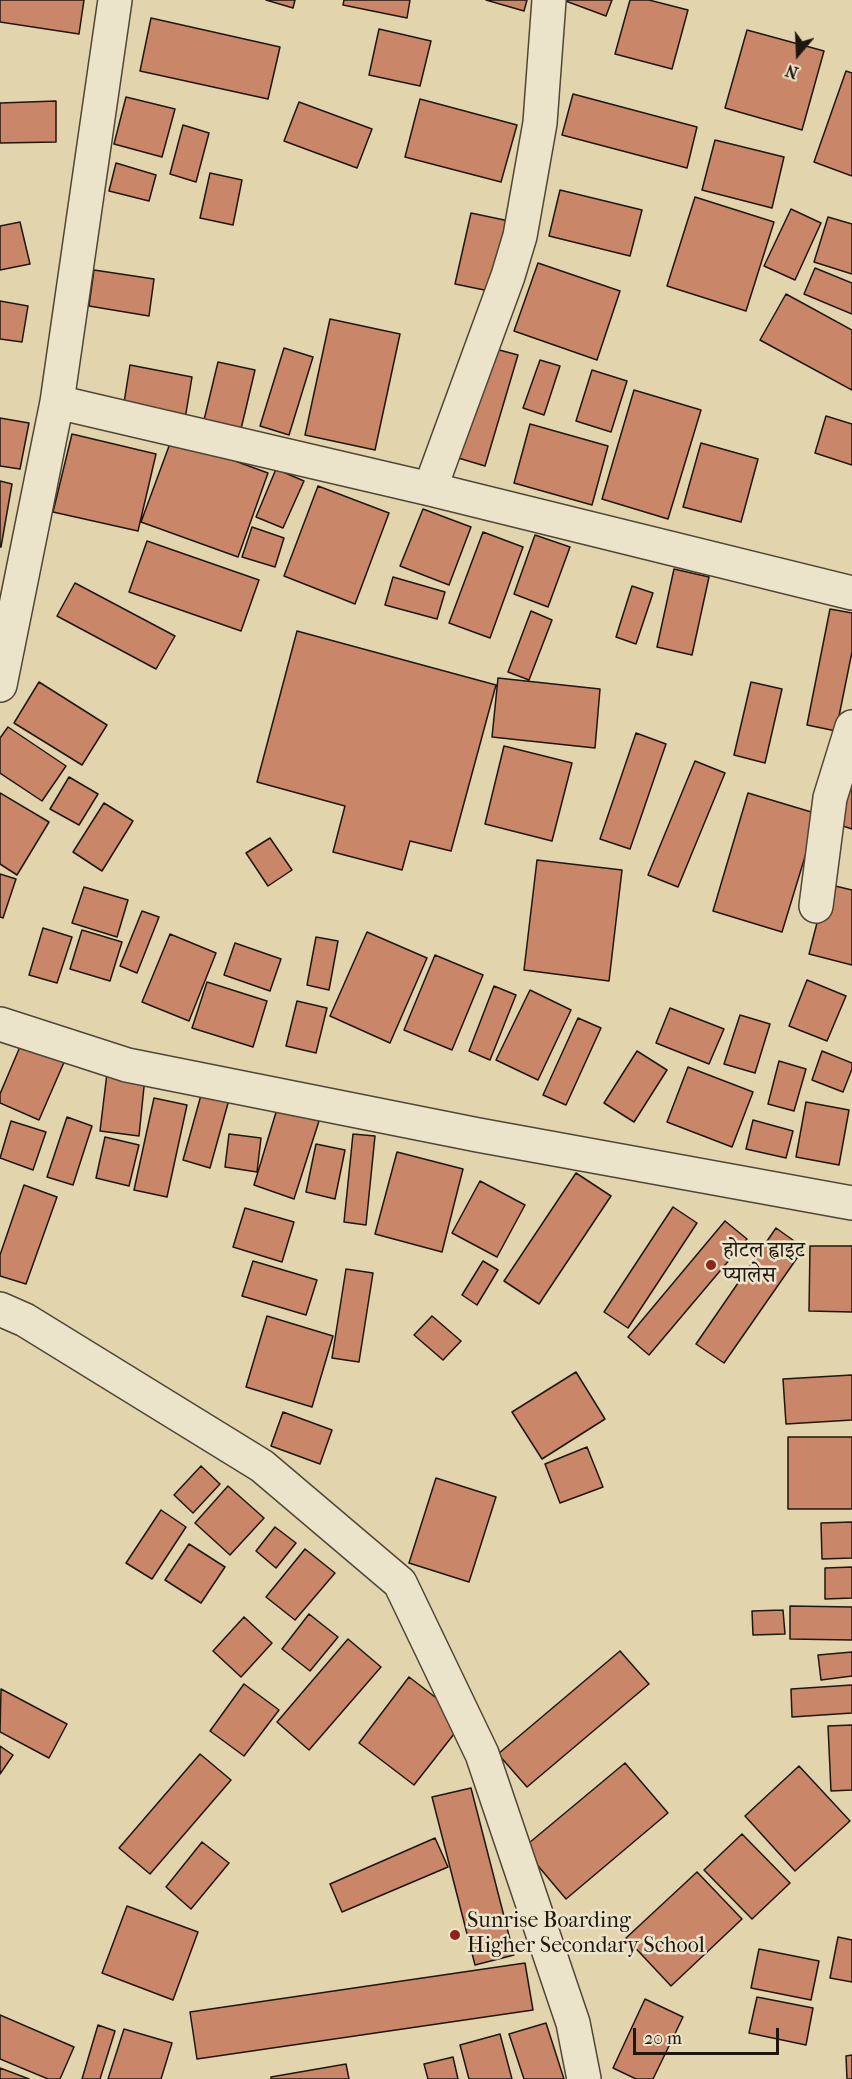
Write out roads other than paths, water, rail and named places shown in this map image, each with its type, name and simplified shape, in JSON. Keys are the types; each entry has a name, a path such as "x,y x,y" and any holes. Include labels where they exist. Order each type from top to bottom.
{"street":[{"path":"0,685 57,402 115,0"},
{"path":"430,489 508,276 520,236 540,123 549,0"},
{"path":"57,402 430,489 852,593"},
{"path":"816,906 830,798 852,728"},
{"path":"0,1024 127,1065 478,1135 852,1203"},
{"path":"0,1309 25,1320 262,1466 400,1583 482,1754 573,2024 584,2079"}],"place":[{"name":"होटल ह्वाइट प्यालेस","path":"711,1265"},
{"name":"Sunrise Boarding Higher Secondary School","path":"455,1935"}]}
